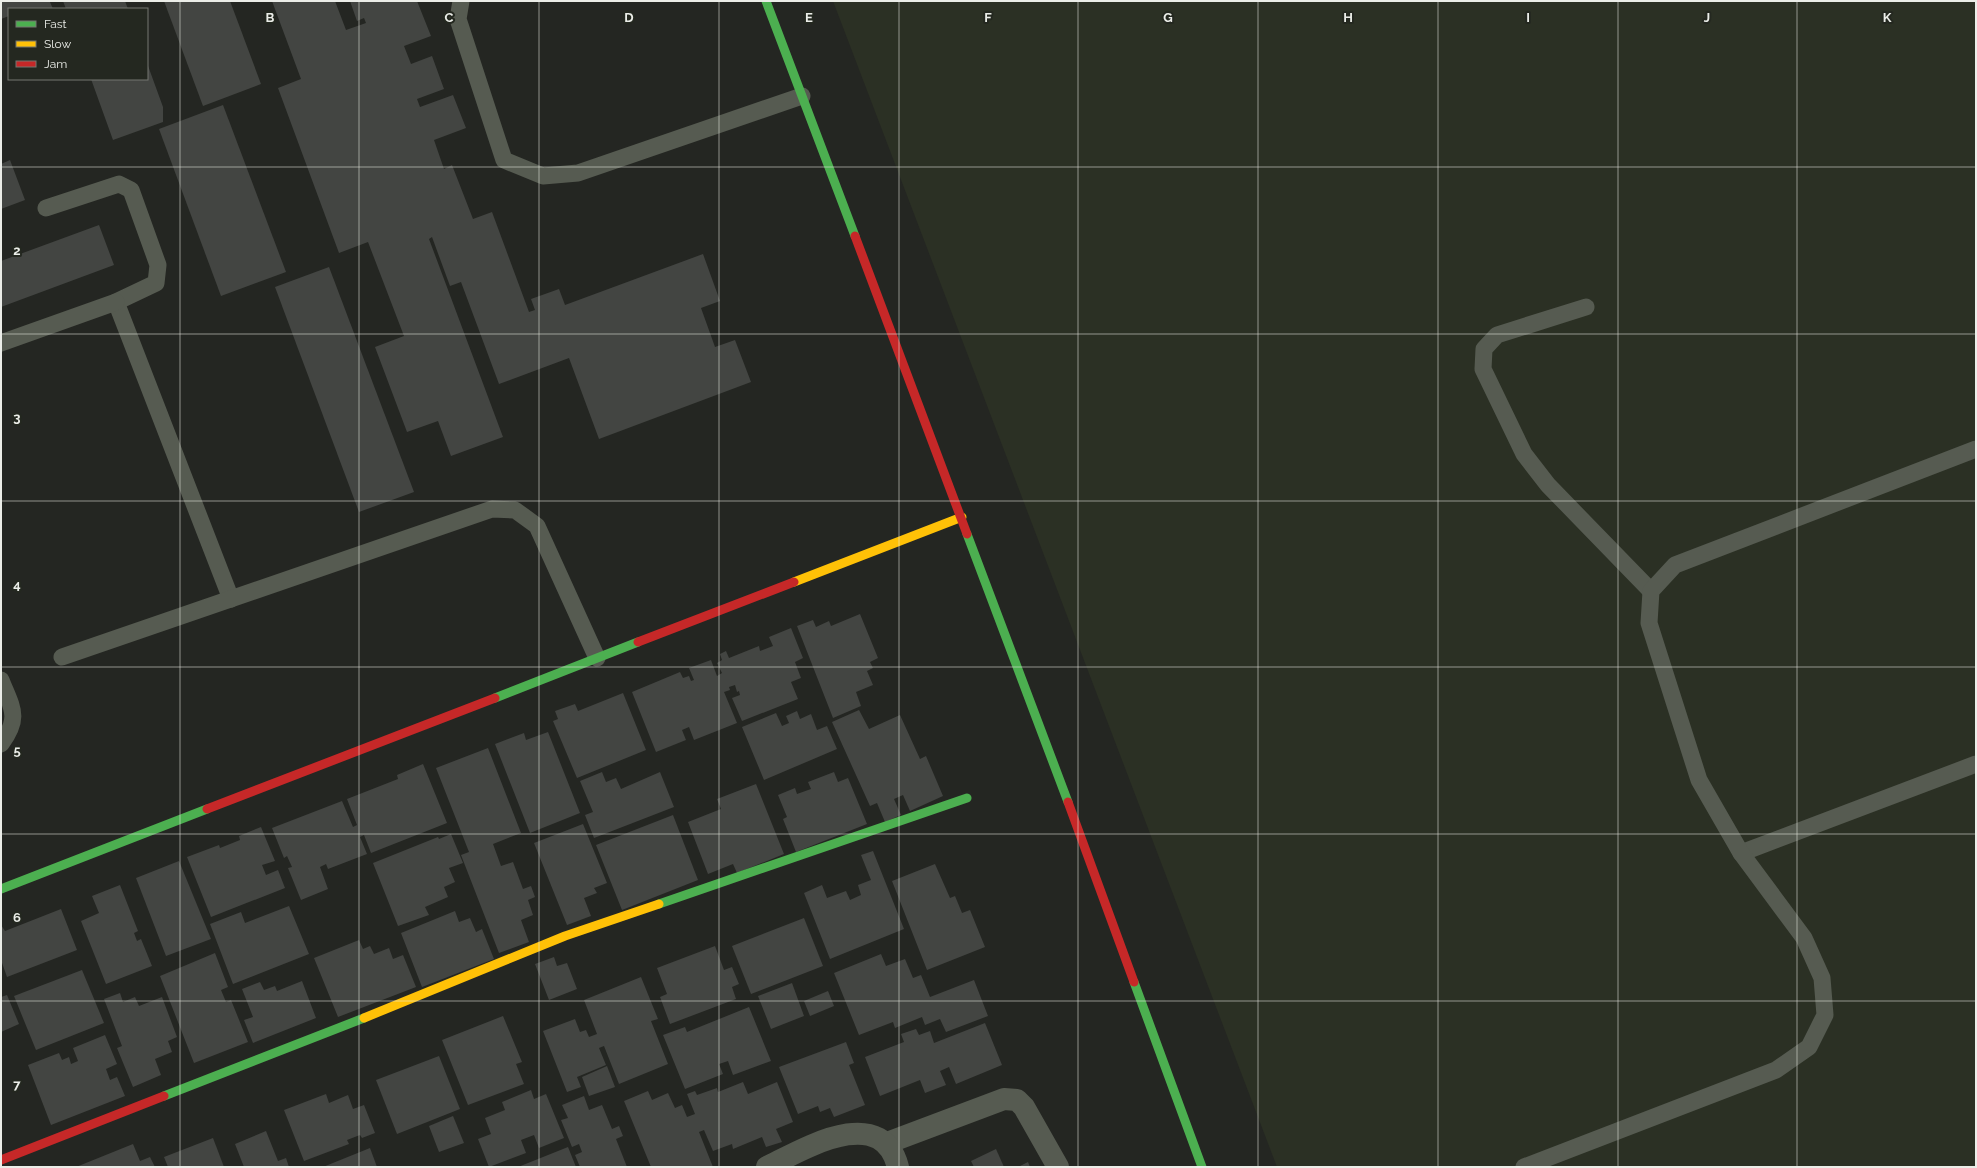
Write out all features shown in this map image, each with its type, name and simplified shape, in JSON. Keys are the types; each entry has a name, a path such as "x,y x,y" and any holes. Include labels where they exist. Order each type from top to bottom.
{"street":[{"path":"766,1 962,517 1202,1167"},
{"path":"1,889 962,517"},
{"path":"1,1160 411,1000 565,936 967,798"},
{"path":"887,1143 1004,1099 1017,1100 1024,1107 1058,1167"},
{"path":"767,1167 819,1142 848,1133 868,1135 887,1143 895,1155 898,1167"}],"lane":[{"path":"461,1 458,19 504,160 543,176 578,173 802,96"},
{"path":"1,342 116,302 156,283 158,266 131,190 119,184 46,208"},
{"path":"116,302 231,599"},
{"path":"1586,308 1497,335 1484,349 1483,369 1524,454 1548,485 1651,590"},
{"path":"1524,1167 1776,1070 1809,1047 1825,1015 1822,978 1804,938 1741,853 1699,780 1649,623 1651,590 1675,565 1976,449"},
{"path":"62,657 492,509 515,510 536,526 597,658"},
{"path":"1,680 14,713 10,731 1,744"},
{"path":"1741,853 1976,764"}],"shaded area":[{"path":"833,1 1976,1 1976,1167 1277,1167"}],"building":[{"path":"1,1 53,1 50,2 53,8 8,8 8,16 1,19"},
{"path":"63,1 125,1 128,8 66,8"},
{"path":"164,1 230,1 261,84 203,106"},
{"path":"272,1 335,1 346,30 366,23 364,18 357,21 350,1 417,1 431,36 404,46 411,64 432,56 444,89 417,99 420,107 453,95 466,128 434,140 444,169 452,165 473,219 492,212 529,312 535,310 531,299 559,289 565,305 703,254 720,301 701,308 715,347 735,340 751,382 599,439 569,358 499,384 461,282 450,286 432,237 429,239 503,437 451,456 438,421 407,432 375,347 404,336 368,242 339,253 278,88 301,79"},
{"path":"148,66 163,107 163,122 113,140 91,80 148,80"},
{"path":"223,105 286,272 221,296 159,129"},
{"path":"10,160 25,200 1,209 1,164"},
{"path":"99,225 114,265 1,307 1,261"},
{"path":"329,267 414,492 359,512 275,287"},
{"path":"860,614 878,658 870,662 873,668 867,671 873,685 856,692 861,706 833,718 797,626 813,620 816,627 829,621 831,626"},
{"path":"791,628 803,658 795,662 801,678 791,682 798,699 742,721 732,698 740,695 739,691 737,692 735,685 729,687 730,690 724,692 737,723 694,740 689,727 682,730 686,740 656,752 632,692 680,672 683,678 689,676 691,681 694,680 689,668 711,660 717,676 722,673 717,663 722,660 720,654 726,651 729,658 759,646 760,651 773,646 769,637"},
{"path":"623,693 646,750 577,778 553,721 558,719 555,711 575,704 578,711"},
{"path":"859,710 869,729 900,715 920,759 926,756 943,796 910,811 903,795 894,799 901,815 885,822 877,803 870,806 832,722"},
{"path":"797,711 800,719 811,714 817,730 827,726 837,749 764,780 742,727 776,713 782,726 789,723 786,716"},
{"path":"548,732 580,813 530,833 495,744 524,733 526,740"},
{"path":"488,748 521,833 493,844 501,866 513,862 523,889 531,886 535,897 528,900 533,915 521,920 529,942 499,953 461,855 469,852 436,768"},
{"path":"423,764 447,823 371,853 364,835 360,837 367,854 328,869 326,864 320,867 328,889 301,900 288,868 292,867 287,856 284,858 272,828 342,801 353,827 357,825 347,799 398,779 397,775"},
{"path":"602,772 606,782 616,778 621,789 660,772 674,807 594,838 585,815 593,812 580,781"},
{"path":"834,772 838,782 848,778 867,824 796,852 783,819 787,817 778,795 795,788 797,794 811,789 808,782"},
{"path":"756,784 784,854 737,873 733,864 708,874 688,822 721,809 717,799"},
{"path":"673,815 698,880 622,910 596,845"},
{"path":"583,824 607,883 594,888 597,893 584,898 591,916 567,925 534,843"},
{"path":"261,827 275,861 262,865 266,875 278,870 285,888 211,917 187,857 219,845 220,848 240,840 239,836"},
{"path":"451,834 463,863 449,868 455,882 444,887 448,897 425,907 429,915 398,926 373,863 438,837 439,839"},
{"path":"873,851 904,929 830,959 804,893 822,885 827,898 846,891 850,900 861,895 858,885 871,880 861,855"},
{"path":"179,861 211,939 166,956 136,878"},
{"path":"935,864 950,898 955,896 962,913 970,910 985,947 927,970 892,881"},
{"path":"120,885 138,931 134,933 137,941 141,939 152,966 106,984 81,921 99,913 92,896"},
{"path":"289,906 309,954 233,984 210,924 241,912 245,923"},
{"path":"61,909 77,950 7,977 1,960 1,925 5,931"},
{"path":"455,911 459,922 470,918 476,932 482,929 494,959 422,987 401,933"},
{"path":"804,918 823,966 751,994 732,946"},
{"path":"359,940 363,949 370,946 374,954 389,948 393,959 403,955 416,987 338,1017 314,958"},
{"path":"715,946 724,970 732,967 739,984 732,987 736,999 670,1024 660,997 667,994 657,968"},
{"path":"215,953 228,987 221,990 226,1002 231,1000 248,1042 194,1063 160,976"},
{"path":"881,954 886,966 905,959 913,978 921,975 930,997 974,980 988,1016 946,1032 940,1019 925,1025 922,1017 895,1028 893,1022 859,1035 834,973"},
{"path":"554,957 557,966 567,963 577,989 549,1000 535,964"},
{"path":"82,970 104,1023 36,1050 14,996"},
{"path":"641,977 658,1019 651,1021 668,1064 619,1084 604,1046 599,1048 606,1065 577,1077 581,1087 567,1092 543,1031 575,1019 580,1032 586,1030 589,1037 597,1034 584,1000"},
{"path":"302,981 316,1018 253,1043 244,1020 253,1017 242,989 260,982 264,990 275,986 277,991"},
{"path":"792,983 804,1016 771,1029 758,996"},
{"path":"828,991 834,1006 810,1016 804,1001"},
{"path":"120,993 123,1002 135,997 139,1006 162,997 177,1037 168,1041 172,1052 155,1059 161,1075 133,1087 117,1048 122,1046 104,999"},
{"path":"7,995 19,1024 1,1032 1,997"},
{"path":"749,1007 771,1061 733,1075 728,1061 719,1064 723,1074 685,1089 663,1035 685,1027 687,1032"},
{"path":"503,1016 522,1062 516,1064 524,1084 468,1105 442,1040"},
{"path":"985,1023 1002,1065 956,1084 949,1067 940,1071 946,1085 925,1093 920,1080 880,1096 865,1057 904,1042 901,1034 916,1029 919,1035 930,1031 934,1043"},
{"path":"105,1035 117,1064 106,1069 110,1080 117,1077 125,1096 51,1125 28,1065 59,1053 62,1060 69,1057 71,1064 78,1061 73,1048"},
{"path":"846,1042 854,1063 849,1065 865,1105 834,1117 830,1108 820,1112 818,1106 798,1114 779,1067"},
{"path":"439,1056 460,1109 397,1134 376,1080"},
{"path":"607,1066 615,1087 589,1096 582,1077"},
{"path":"743,1082 748,1094 777,1082 793,1122 776,1129 782,1142 766,1147 762,1137 733,1149 732,1144 713,1151 704,1130 699,1132 713,1167 651,1167 624,1101 648,1091 652,1100 668,1093 675,1108 682,1105 687,1117 695,1114 687,1094 695,1091 697,1095 717,1088 718,1092"},
{"path":"531,1090 534,1099 546,1094 564,1138 539,1148 534,1135 521,1140 526,1153 489,1167 478,1139 491,1134 485,1118 505,1110 502,1102"},
{"path":"326,1094 329,1103 348,1095 353,1109 364,1105 375,1133 362,1138 360,1135 347,1140 349,1144 304,1161 284,1110"},
{"path":"584,1096 589,1110 602,1105 612,1129 619,1126 623,1136 616,1139 627,1167 580,1167 575,1155 582,1152 579,1144 572,1147 561,1120 568,1118 562,1105"},
{"path":"453,1116 464,1143 439,1152 429,1126"},
{"path":"266,1131 278,1161 286,1158 289,1167 244,1167 235,1144"},
{"path":"213,1138 224,1167 168,1167 164,1157"},
{"path":"133,1144 140,1161 150,1157 155,1167 76,1167"},
{"path":"568,1147 576,1167 518,1167"},
{"path":"370,1148 377,1167 323,1167"},
{"path":"996,1149 1004,1167 974,1167 971,1161"},
{"path":"1028,1162 1030,1167 1018,1167"}],"traffic: fast":[{"path":"766,1 855,236"},
{"path":"967,534 1068,802"},
{"path":"495,698 638,642"},
{"path":"659,904 967,798"},
{"path":"1,889 207,809"},
{"path":"1134,982 1202,1167"},
{"path":"164,1096 364,1018"}],"traffic: slow":[{"path":"794,582 962,517"},
{"path":"364,1018 565,936 659,904"}],"traffic: jam":[{"path":"855,236 967,534"},
{"path":"638,642 794,582"},
{"path":"207,809 495,698"},
{"path":"1068,802 1134,982"},
{"path":"1,1160 164,1096"}]}
